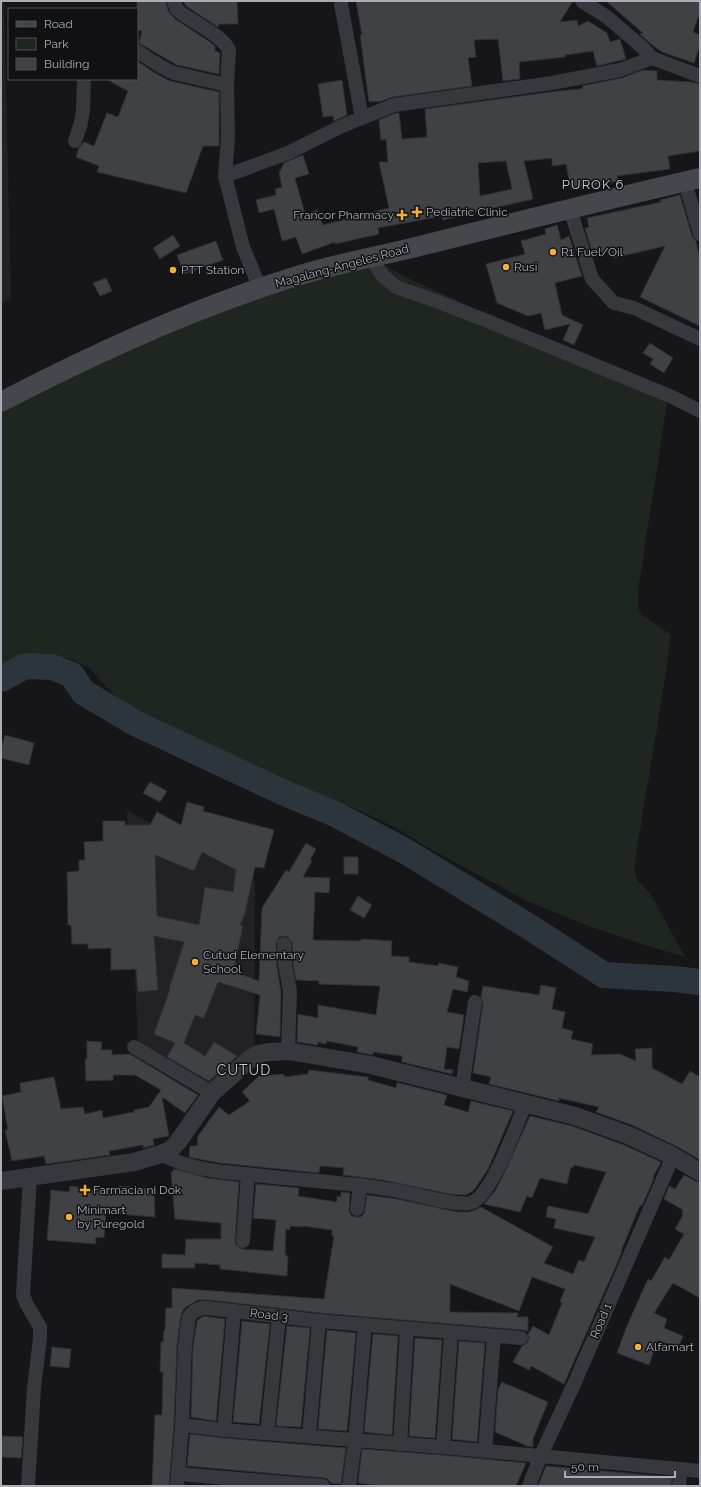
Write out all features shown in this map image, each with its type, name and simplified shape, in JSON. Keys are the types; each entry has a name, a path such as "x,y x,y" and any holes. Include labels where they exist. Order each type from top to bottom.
{"main road":[{"name":"Magalang-Angeles Road","path":"1,402 70,367 174,321 298,275 693,180"}],"street":[{"path":"174,1 176,8 181,13 220,38 227,45 229,50 227,85 228,138 225,176 243,247 260,288"},
{"path":"582,1 607,17 642,47 652,58 700,76"},
{"path":"341,4 362,118"},
{"path":"138,52 160,66 174,72 227,85"},
{"path":"225,176 288,153 342,126 382,109 401,103 479,94 552,83 620,70 652,58"},
{"path":"75,141 81,123 83,110 84,80"},
{"path":"693,180 700,234"},
{"path":"570,209 592,279 614,303 634,308 700,339"},
{"path":"371,258 384,276 396,287 486,320 670,396 700,411"},
{"path":"284,944 285,965 290,991 288,1051"},
{"path":"462,1088 475,1002"},
{"path":"134,1047 212,1093"},
{"path":"1,1181 134,1162 170,1150 178,1142 212,1093 237,1070 258,1054 288,1051 371,1065 575,1116 604,1125 628,1135 673,1156 700,1172"},
{"path":"161,1154 197,1168 360,1185 399,1191 460,1204 472,1202 479,1198 493,1177 510,1142 525,1104"},
{"name":"Road 1","path":"528,1486 673,1156"},
{"path":"243,1240 248,1174"},
{"path":"28,1486 34,1388 40,1338 40,1327 26,1305 23,1295 30,1176"},
{"path":"357,1209 360,1185"},
{"name":"Road 3","path":"177,1480 182,1425 185,1345 189,1317 193,1312 201,1308 319,1321 521,1338"},
{"path":"224,1430 234,1311"},
{"path":"267,1433 279,1317"},
{"path":"309,1436 319,1321"},
{"path":"349,1486 365,1324"},
{"path":"400,1444 407,1329"},
{"path":"443,1447 452,1333"},
{"path":"485,1451 494,1336"},
{"path":"182,1425 224,1430 443,1447 700,1471"},
{"path":"679,1486 681,1469"},
{"path":"177,1480 323,1486"}],"shaded area":[{"path":"1,1 4,1 11,298 1,304"},
{"name":"Cutud Elementary School","path":"127,810 255,881 254,1046 210,1089 138,1042"}],"green space":[{"path":"373,260 414,281 668,397 638,591 638,607 641,614 671,635 634,868 637,880 648,891 655,902 685,957 586,925 527,901 432,850 398,829 354,808 151,724 126,708 89,668 71,659 49,654 18,659 1,666 1,407 183,321"}],"building":[{"path":"137,1 166,1 168,11 175,19 215,46 215,51 220,53 219,74 177,65 139,43 142,31 138,30"},
{"path":"183,1 237,1 238,24 219,24 218,27 186,6"},
{"path":"356,1 573,1 560,22 577,20 578,26 588,21 607,33 610,42 620,39 626,59 597,66 593,51 565,55 565,57 519,62 520,79 503,81 498,39 474,40 476,57 468,58 472,86 393,97 378,102 369,102 360,35 362,35"},
{"path":"606,1 700,1 700,12 693,32 700,35 700,45 694,63 662,52 652,45 640,34 643,33"},
{"path":"138,62 170,81 219,92 219,146 203,146 186,193 97,172 99,166 76,157 79,148 84,142 94,146 107,113 118,117 128,91 108,80 138,80"},
{"path":"643,70 657,71 657,80 700,84 700,151 668,156 670,169 617,176 618,181 571,189 566,164 552,166 552,158 524,161 533,199 443,220 442,216 378,228 379,234 335,244 335,242 302,254 296,237 282,241 274,209 259,213 256,200 276,195 275,189 282,187 279,173 284,163 303,155 309,174 295,178 305,214 317,210 323,225 389,208 379,162 388,162 386,139 381,140 379,120 396,113 399,113 402,139 427,137 425,109 581,89 583,88 582,86 622,78","holes":["506,161 512,189 480,196 478,163"]},
{"path":"342,80 347,115 334,121 333,116 323,117 318,84"},
{"path":"680,195 692,236 696,241 700,260 700,326 640,297 665,246 614,258 612,250 593,255 585,228 589,227 587,218 661,202 660,200"},
{"path":"557,225 561,240 569,236 582,276 555,283 562,315 583,325 574,345 563,340 570,324 545,330 541,313 528,316 497,303 486,264 525,254 521,241 546,234 545,229"},
{"path":"173,235 180,246 160,259 153,248"},
{"path":"216,241 223,260 184,274 177,255"},
{"path":"106,278 112,291 100,296 93,283"},
{"path":"650,343 673,358 664,373 650,364 653,359 643,353"},
{"path":"5,735 34,743 29,765 1,758 1,749"},
{"path":"150,782 167,791 160,802 143,793"},
{"path":"187,802 204,807 203,811 274,830 264,868 255,867 245,913 240,925 243,926 233,972 259,981 262,908 286,870 289,872 306,843 316,849 310,860 312,861 303,877 330,878 329,893 315,892 313,940 361,941 361,939 392,941 391,956 409,957 409,962 438,966 439,963 458,967 456,977 469,981 467,992 453,989 447,1012 464,1015 459,1049 447,1047 444,1069 453,1070 452,1074 402,1062 402,1056 373,1052 373,1055 357,1052 358,1047 327,1041 326,1044 318,1042 317,1045 297,1042 298,1014 318,1018 318,1005 376,1015 380,986 319,984 319,981 296,980 293,964 292,943 288,937 284,936 279,937 276,944 277,967 281,992 280,1037 256,1034 260,995 218,982 204,1018 195,1015 184,1043 205,1056 214,1042 237,1056 209,1081 167,1057 175,1043 154,1034 170,989 184,942 154,936 158,990 138,992 136,969 111,970 111,948 88,949 88,944 72,944 71,925 68,925 67,872 79,871 79,860 85,860 84,842 103,841 103,821 125,821 125,825 150,825 157,812 181,825","holes":["202,852 236,870 233,892 205,887 199,925 157,916 155,855 194,871"]},
{"path":"344,857 358,857 358,874 344,874"},
{"path":"358,896 372,905 364,918 350,910"},
{"path":"541,985 556,988 552,1009 565,1012 562,1028 573,1031 571,1039 593,1044 591,1055 620,1054 636,1061 635,1049 652,1048 652,1068 682,1084 690,1071 700,1077 700,1160 678,1147 632,1125 596,1112 599,1107 559,1098 559,1101 489,1084 491,1077 473,1073 483,1003 481,997 483,986 539,995"},
{"path":"87,1041 102,1042 101,1050 112,1050 112,1055 130,1054 198,1095 185,1113 162,1097 169,1136 153,1139 154,1145 143,1148 143,1145 109,1151 110,1155 46,1164 44,1156 12,1161 5,1130 8,1130 2,1096 21,1092 20,1083 54,1077 61,1109 83,1107 85,1114 102,1110 103,1118 134,1112 134,1110 149,1107 161,1090 135,1075 113,1075 113,1080 86,1081 85,1059 87,1059"},
{"path":"309,1070 368,1077 368,1080 396,1088 397,1083 399,1083 447,1095 444,1105 468,1112 471,1101 513,1111 488,1169 474,1190 466,1195 449,1194 383,1180 343,1175 344,1168 320,1166 319,1173 220,1163 189,1157 190,1146 197,1146 198,1136 219,1107 229,1115 250,1101 242,1092 259,1076 284,1074 284,1077 308,1074"},
{"path":"530,1116 572,1126 624,1145 661,1162 653,1177 654,1178 642,1206 640,1205 621,1251 622,1252 564,1384 531,1366 529,1370 513,1362 522,1346 528,1342 528,1334 533,1326 549,1335 562,1303 560,1302 565,1289 532,1277 519,1311 450,1284 450,1312 518,1313 517,1317 528,1317 528,1331 320,1313 198,1300 186,1307 182,1312 180,1322 177,1345 174,1424 169,1486 152,1486 155,1415 162,1415 163,1372 160,1372 161,1342 163,1342 165,1330 166,1308 172,1308 172,1288 324,1299 334,1236 332,1236 332,1230 303,1226 290,1226 290,1230 286,1229 285,1253 286,1256 288,1256 287,1276 220,1269 220,1265 195,1263 195,1268 162,1268 162,1254 185,1255 186,1239 221,1239 221,1223 175,1219 171,1173 174,1169 208,1178 239,1182 235,1240 236,1245 242,1249 273,1251 276,1220 253,1218 256,1184 299,1188 298,1196 337,1202 337,1196 341,1197 341,1192 350,1193 349,1212 352,1216 356,1217 361,1217 364,1214 367,1195 397,1199 457,1212 469,1212 481,1207 553,1247 544,1263 573,1274 579,1260 584,1262 595,1237 554,1228 556,1219 546,1217 548,1206 588,1214 606,1172 574,1165 573,1168 571,1167 567,1184 540,1178 532,1198 527,1196 520,1212 484,1204 495,1191 503,1176"},
{"path":"684,1175 700,1182 700,1298 673,1283 654,1313 667,1319 664,1328 683,1336 678,1348 658,1340 649,1365 617,1353 626,1328 648,1279 651,1281 665,1257 669,1260 684,1234 675,1229 683,1215 683,1210 664,1199 669,1186 675,1189"},
{"path":"70,1186 119,1192 119,1186 154,1189 155,1217 106,1213 104,1237 95,1238 96,1244 47,1240 51,1190 69,1192"},
{"path":"203,1316 225,1319 216,1421 191,1417 193,1346 197,1321"},
{"path":"242,1321 270,1324 259,1424 233,1422"},
{"path":"287,1326 310,1328 301,1427 276,1426"},
{"path":"327,1330 356,1333 347,1431 318,1429"},
{"path":"373,1334 398,1336 392,1435 364,1432"},
{"path":"415,1338 442,1340 435,1438 409,1436"},
{"path":"459,1341 485,1343 477,1442 452,1439"},
{"path":"52,1347 71,1349 69,1368 50,1366"},
{"path":"502,1382 548,1402 533,1439 533,1447 527,1446 495,1432 498,1389"},
{"path":"190,1434 346,1448 341,1484 331,1483 328,1479 324,1478 187,1466"},
{"path":"2,1436 23,1437 21,1458 1,1457"},
{"path":"362,1449 526,1463 516,1486 384,1486 358,1483"},
{"path":"546,1466 672,1477 671,1486 538,1486"}],"waterway":[{"path":"1,679 25,666 52,667 72,675 83,692 135,723 280,791 335,814 405,851 528,926 604,975 700,982"}],"place":[{"name":"Pediatric Clinic","path":"417,212"},
{"name":"Francor Pharmacy","path":"402,215"},
{"name":"R1 Fuel/Oil","path":"553,252"},
{"name":"Rusi","path":"506,267"},
{"name":"PTT Station","path":"173,270"},
{"name":"Cutud Elementary School","path":"195,962"},
{"name":"Farmacia ni Dok","path":"85,1190"},
{"name":"Minimart by Puregold","path":"69,1217"},
{"name":"Alfamart","path":"638,1347"}],"district":[{"name":"PUROK 6","path":"593,184"},
{"name":"CUTUD","path":"244,1070"}]}
